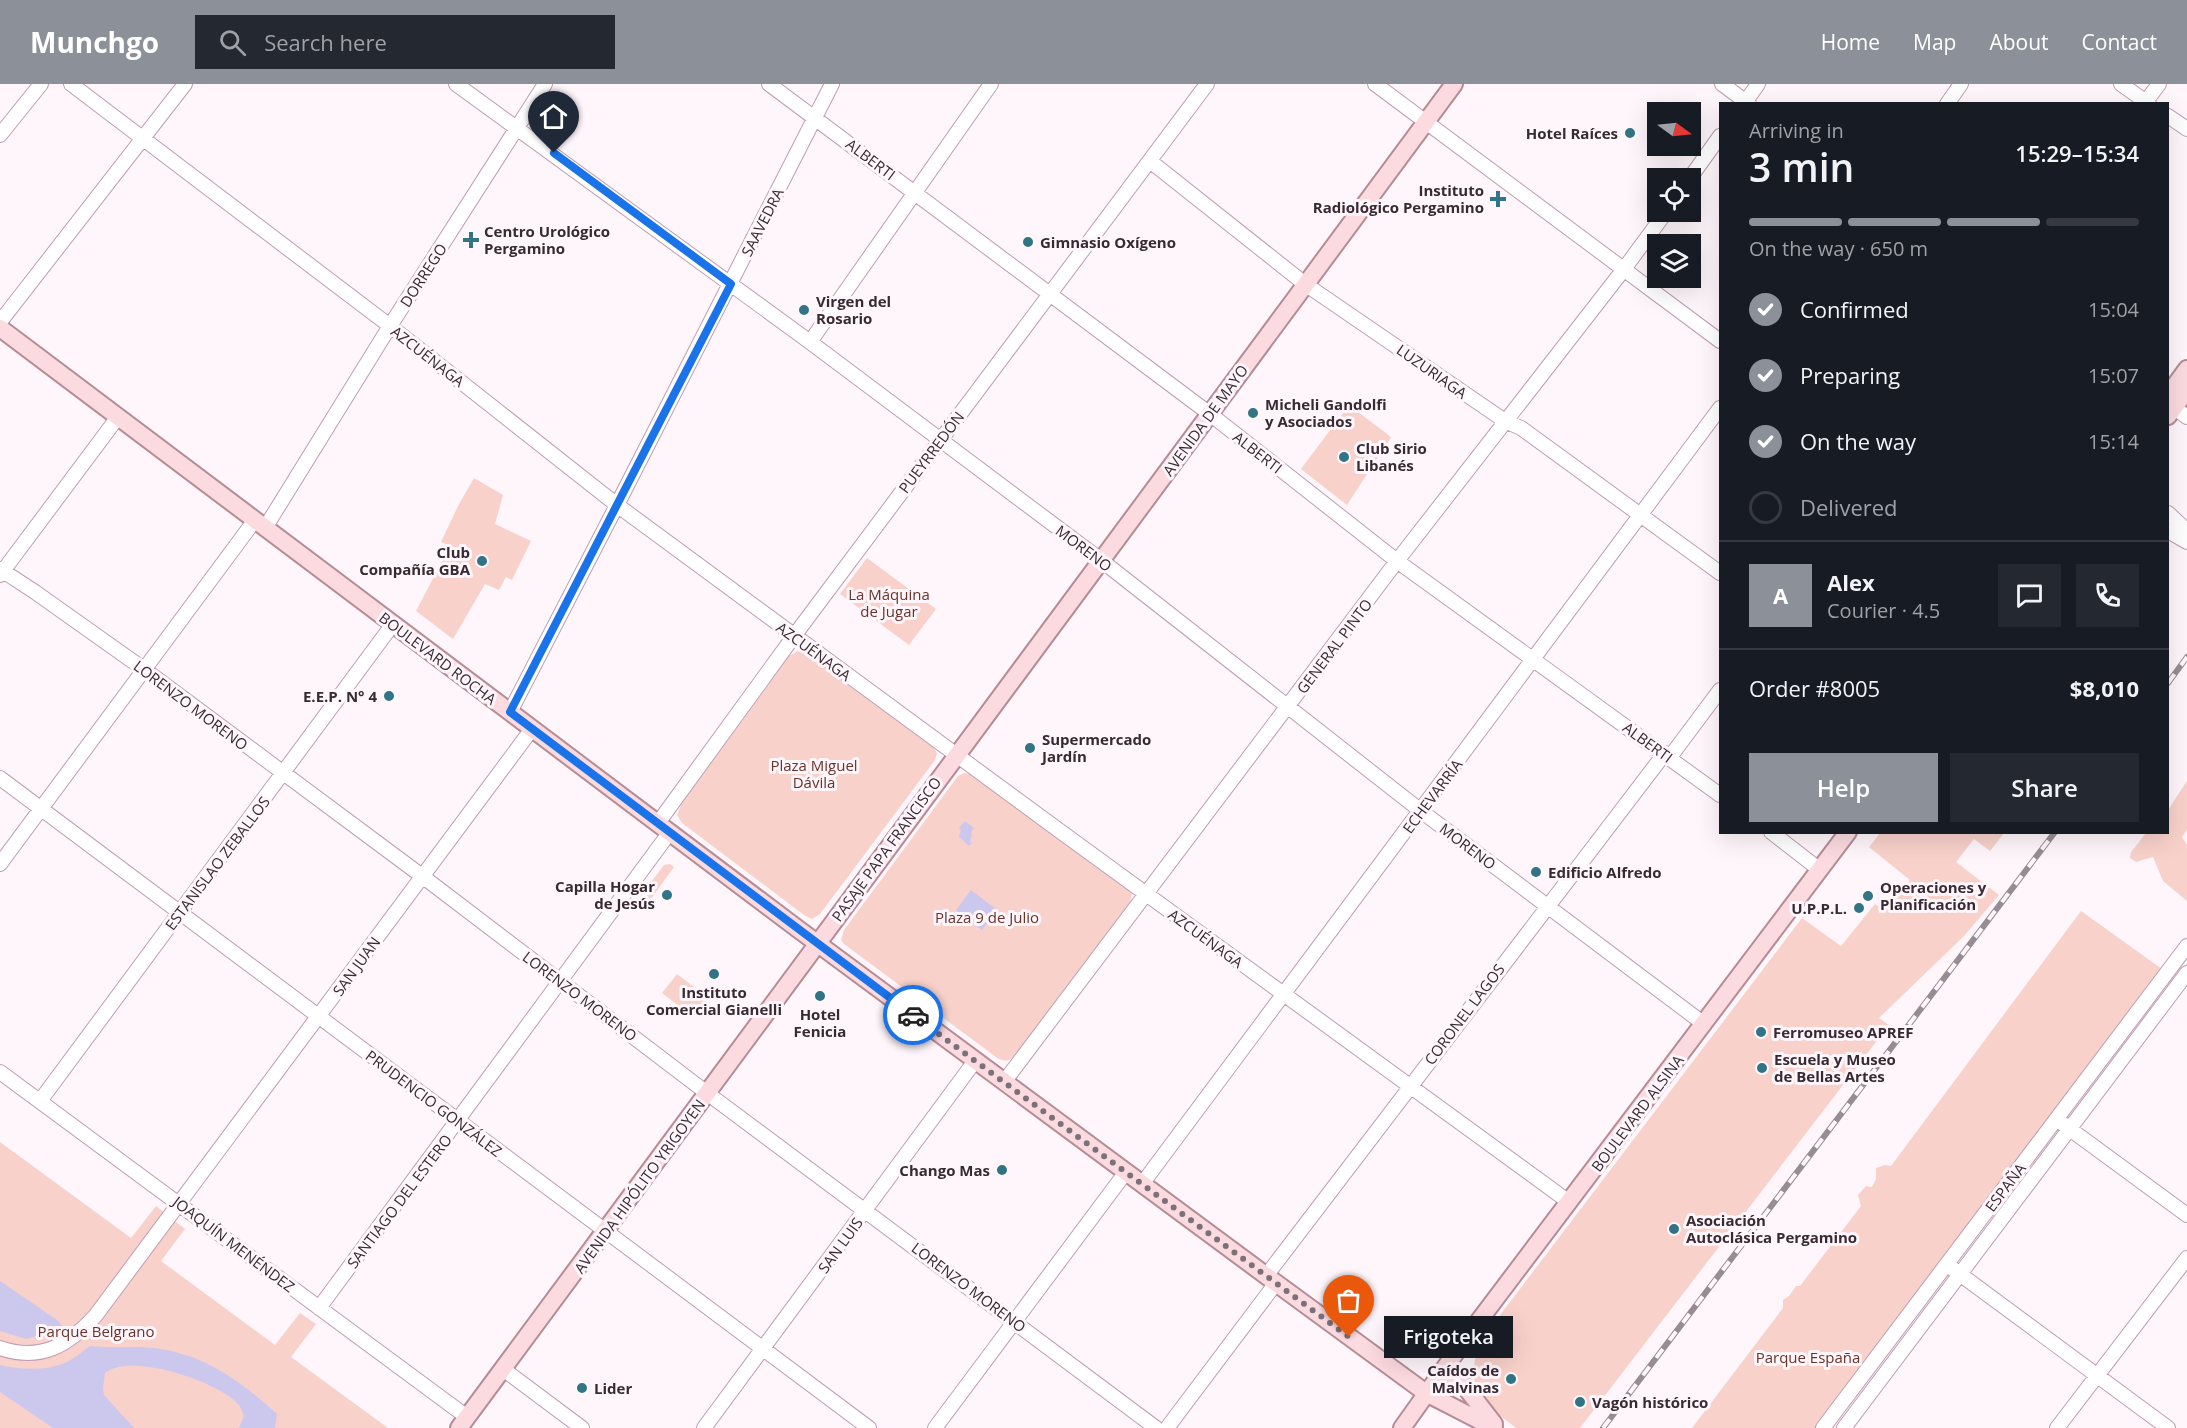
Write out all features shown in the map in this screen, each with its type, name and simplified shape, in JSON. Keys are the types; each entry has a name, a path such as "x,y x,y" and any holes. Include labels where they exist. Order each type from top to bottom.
{"main road":[{"name":"AVENIDA DE MAYO","path":"956,754 1102,561 1454,84"},
{"name":"BOULEVARD ROCHA","path":"0,328 817,943 1426,1394 1496,1428"},
{"path":"2173,408 2187,369"},
{"path":"2173,408 2187,390"},
{"name":"PASAJE PAPA FRANCISCO","path":"817,943 956,754"},
{"name":"BOULEVARD ALSINA","path":"1402,1428 1847,834"},
{"name":"AVENIDA HIPÓLITO YRIGOYEN","path":"463,1423 817,943"},
{"path":"1444,1369 1463,1384 1496,1428"}],"street":[{"path":"0,135 41,84"},
{"name":"AZCUÉNAGA","path":"71,84 390,326 617,506 1569,1202"},
{"path":"0,322 185,84"},
{"name":"MORENO","path":"456,84 810,342 1102,561 1421,811 1704,1024"},
{"name":"DORREGO","path":"0,864 145,670 260,524 545,84"},
{"name":"ALBERTI","path":"770,84 1050,292 1397,561 1719,794"},
{"name":"SAAVEDRA","path":"510,712 832,84"},
{"path":"810,342 991,84"},
{"name":"PUEYRREDÓN","path":"664,828 794,636 1207,84"},
{"path":"1375,84 1719,340"},
{"path":"1722,84 1745,102"},
{"path":"1747,102 1758,84"},
{"path":"1948,102 1961,84"},
{"path":"2121,84 2146,102"},
{"path":"2148,102 2158,84"},
{"path":"2169,117 2187,129"},
{"path":"1697,168 1719,137"},
{"name":"LUZURIAGA","path":"1150,161 1305,284 1505,421 1521,428 1719,572"},
{"name":"GENERAL PINTO","path":"1004,1082 1397,561 1659,222"},
{"name":"ECHEVARRÍA","path":"1142,1184 1719,409"},
{"path":"1,572 118,417"},
{"path":"2169,514 2187,531"},
{"path":"2169,532 2187,542"},
{"name":"LORENZO MORENO","path":"1,572 35,592 145,670 284,773 707,1093 1156,1428"},
{"name":"ESTANISLAO ZEBALLOS","path":"40,1101 393,624"},
{"name":"CORONEL LAGOS","path":"1167,1428 1410,1086 1547,905 1719,691"},
{"name":"SAN JUAN","path":"0,1348 13,1352 39,1353 61,1346 74,1337 96,1315 532,729"},
{"name":"PRUDENCIO GONZÁLEZ","path":"0,778 869,1428"},
{"name":"SANTIAGO DEL ESTERO","path":"319,1308 561,981 664,828"},
{"path":"1774,834 1820,870"},
{"name":"ESPAÑA","path":"1823,1428 2187,946"},
{"path":"2170,969 2186,978"},
{"name":"ESPAÑA","path":"1844,1428 2069,1128 2186,978"},
{"name":"SAN LUIS","path":"704,1428 975,1061"},
{"name":"JOAQUÍN MENÉNDEZ","path":"0,1072 319,1308 463,1423"},
{"path":"2056,1119 2187,1215"},
{"path":"935,1428 1126,1172"},
{"path":"2058,1428 2187,1258"},
{"path":"1947,1264 2168,1428"},
{"path":"503,1369 582,1428"}],"green space":[{"name":"Club Sirio Libanés","path":"1349,405 1391,437 1347,505 1301,469"},
{"name":"Club Compañía GBA","path":"474,478 503,495 495,524 531,541 512,580 506,577 499,590 485,584 453,639 416,611 450,546 441,542"},
{"name":"La Máquina de Jugar","path":"867,558 936,609 909,645 840,594"},
{"name":"Plaza Miguel Dávila","path":"798,651 804,653 933,747 937,753 935,760 820,914 812,919 682,823 677,815 681,805 789,656"},
{"name":"Plaza 9 de Julio","path":"964,773 971,774 1127,888 1132,894 1130,902 1015,1055 1006,1061 996,1057 841,940 844,930 958,776"},
{"path":"2187,781 2187,830 2182,837 2187,845 2187,901 2163,881 2153,857 2136,862 2130,858 2131,852 2145,834 2169,834 2169,808"},
{"path":"1879,834 2003,834 1990,851 1974,839 1956,862 1999,895 1964,936 1879,1018 1889,1025 1580,1428 1516,1428 1494,1411 1478,1390 1474,1379 1474,1365 1478,1344 1802,918 1841,946 1875,904 1885,910 1910,880 1869,847"},
{"path":"670,864 674,867 645,907 637,901 664,865"},
{"name":"Parque España","path":"2081,911 2162,969 1817,1428 1692,1428 1783,1308 1783,1300 1796,1286 1800,1286 1861,1206 1858,1195 1866,1186 1872,1187 1876,1179 1876,1168 1891,1166"},
{"path":"677,974 706,996 692,1016 662,993"},
{"name":"Parque Belgrano","path":"0,1142 131,1238 156,1206 185,1229 161,1261 275,1345 300,1313 316,1324 291,1357 388,1428 0,1428"}],"shaded area":[{"path":"965,821 974,828 971,832 970,842 972,843 969,846 959,837 961,830 959,828"},
{"path":"971,890 997,910 982,930 956,910"},
{"path":"0,1281 57,1320 62,1325 60,1329 26,1339 0,1331"},
{"path":"90,1346 162,1349 199,1360 231,1377 277,1414 275,1428 239,1428 244,1416 239,1405 228,1395 193,1379 152,1368 117,1367 105,1373 104,1395 134,1428 53,1428 0,1392 0,1365 25,1369 51,1367 67,1362"}],"railway":[{"path":"2169,682 2187,657"},
{"path":"1603,1428 2053,834"}],"way so far":[{"path":"913,1015 1349,1337"}],"place":[{"name":"Hotel Raíces","path":"1630,133"},
{"name":"Instituto Radiológico Pergamino","path":"1498,199"},
{"name":"Centro Urológico Pergamino","path":"471,240"},
{"name":"Gimnasio Oxígeno","path":"1028,242"},
{"name":"Virgen del Rosario","path":"804,310"},
{"name":"Micheli Gandolfi y Asociados","path":"1253,413"},
{"name":"Club Sirio Libanés","path":"1344,457"},
{"name":"Club Compañía GBA","path":"482,561"},
{"name":"E.E.P. N° 4","path":"389,696"},
{"name":"Supermercado Jardín","path":"1030,748"},
{"name":"Edificio Alfredo","path":"1536,872"},
{"name":"Capilla Hogar de Jesús","path":"667,895"},
{"name":"Operaciones y Planificación","path":"1868,896"},
{"name":"U.P.P.L.","path":"1859,908"},
{"name":"Instituto Comercial Gianelli","path":"714,974"},
{"name":"Hotel Fenicia","path":"820,996"},
{"name":"Ferromuseo APREF","path":"1761,1032"},
{"name":"Escuela y Museo de Bellas Artes","path":"1762,1068"},
{"name":"Chango Mas","path":"1002,1170"},
{"name":"Asociación Autoclásica Pergamino","path":"1674,1229"},
{"name":"Frigoteka","path":"1349,1337"},
{"name":"Caídos de Malvinas","path":"1511,1379"},
{"name":"Lider","path":"582,1388"},
{"name":"Vagón histórico","path":"1580,1402"}],"route":[{"path":"554,153 731,284 510,712 913,1015"}]}
